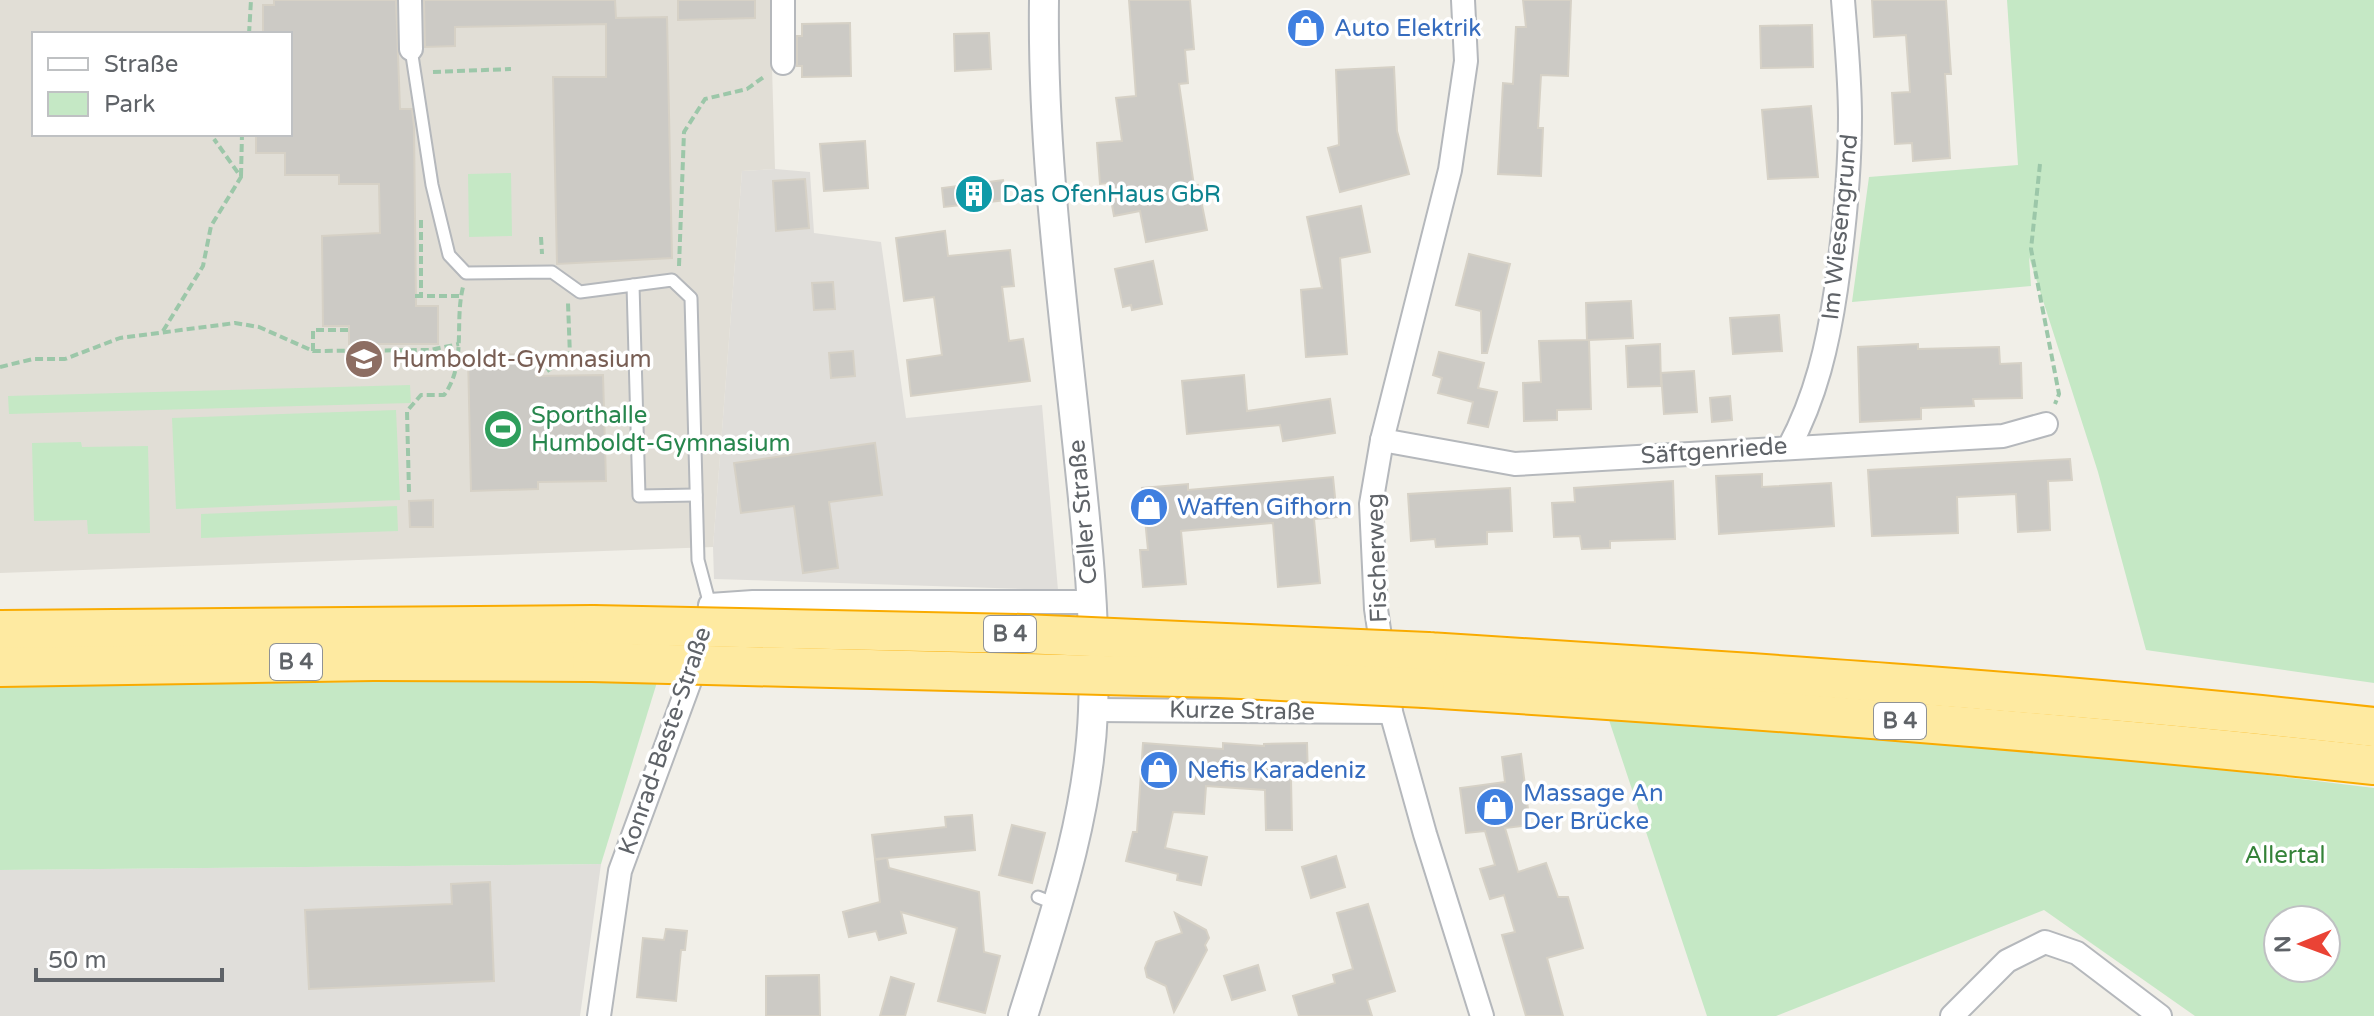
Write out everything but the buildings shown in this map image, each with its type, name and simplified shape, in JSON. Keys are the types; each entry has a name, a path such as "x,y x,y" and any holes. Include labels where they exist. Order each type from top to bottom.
{"highway":[{"name":"B 4","path":"0,630 593,625 1023,634 1426,670 1899,720 2193,745 2374,765"},
{"name":"B 4","path":"0,667 373,661 592,662 1220,678 1426,670 1773,674 2374,727"}],"street":[{"path":"410,0 411,49"},
{"path":"783,0 783,63"},
{"name":"Celler Straße","path":"1023,1016 1048,901 1088,777 1093,710 1091,602 1043,67 1044,0"},
{"name":"Fischerweg","path":"1463,0 1466,61 1450,170 1382,440 1371,504 1376,609 1391,712 1425,834 1482,1016"},
{"name":"Im Wiesengrund","path":"1789,447 1805,418 1828,345 1841,252 1850,114 1843,0"},
{"name":"Säftgenriede","path":"1382,440 1515,464 2003,436 2046,424"},
{"name":"Konrad-Beste-Straße","path":"599,1016 620,871 708,632 710,605 753,602 1091,602"},
{"name":"Kurze Straße","path":"1093,710 1391,712"},
{"path":"1952,1016 2007,961 2045,942 2077,953 2160,1016"}],"lane":[{"path":"411,49 432,185 449,255 466,273 552,272 580,292 672,280 691,298 698,560 710,605"},
{"path":"633,285 639,496 696,495"}],"path":[{"path":"249,32 251,0"},
{"path":"672,280 679,266 684,132 705,99 747,89 783,63"},
{"path":"439,72 511,69"},
{"path":"163,331 203,266 211,226 241,177 242,136"},
{"path":"214,139 241,177"},
{"path":"2040,164 2031,249 2059,394 2046,424"},
{"path":"421,208 418,296 461,296"},
{"path":"409,492 407,411 421,395 444,395 454,382 461,296 466,273"},
{"path":"547,371 570,356 567,285"},
{"path":"0,367 33,359 65,359 120,338 235,323 259,327 313,351 430,350 459,344"},
{"path":"313,351 313,330 349,330"}],"shaded area":[{"name":"Humboldt-Gymnasium","path":"0,0 770,0 775,169 742,171 713,547 0,573"},
{"path":"775,169 810,172 814,233 881,242 906,418 1042,405 1058,590 714,579 713,547 742,171"},
{"path":"601,864 580,1016 0,1016 0,870"}],"green space":[{"path":"2007,0 2374,0 2374,683 2146,650 2098,472 2029,257 2031,286 1852,302 1869,177 2018,165"},
{"path":"511,173 512,236 469,237 468,174"},
{"path":"410,385 411,403 9,414 8,396"},
{"path":"396,410 400,500 176,509 172,418"},
{"path":"81,442 82,447 148,446 150,533 88,534 87,520 34,521 32,443"},
{"path":"397,506 398,531 201,538 201,514"},
{"path":"658,679 601,864 0,870 0,686"},
{"name":"Allertal","path":"1608,717 2112,756 2374,788 2374,1016 2195,1016 2044,910 1776,1016 1707,1016"}],"place":[{"name":"Auto Elektrik","path":"1306,28"},
{"name":"Das OfenHaus GbR","path":"974,194"},
{"name":"Humboldt-Gymnasium","path":"364,359"},
{"name":"Sporthalle Humboldt-Gymnasium","path":"503,429"},
{"name":"Waffen Gifhorn","path":"1149,507"},
{"name":"Nefis Karadeniz","path":"1159,770"},
{"name":"Massage An Der Brücke","path":"1495,807"}]}
